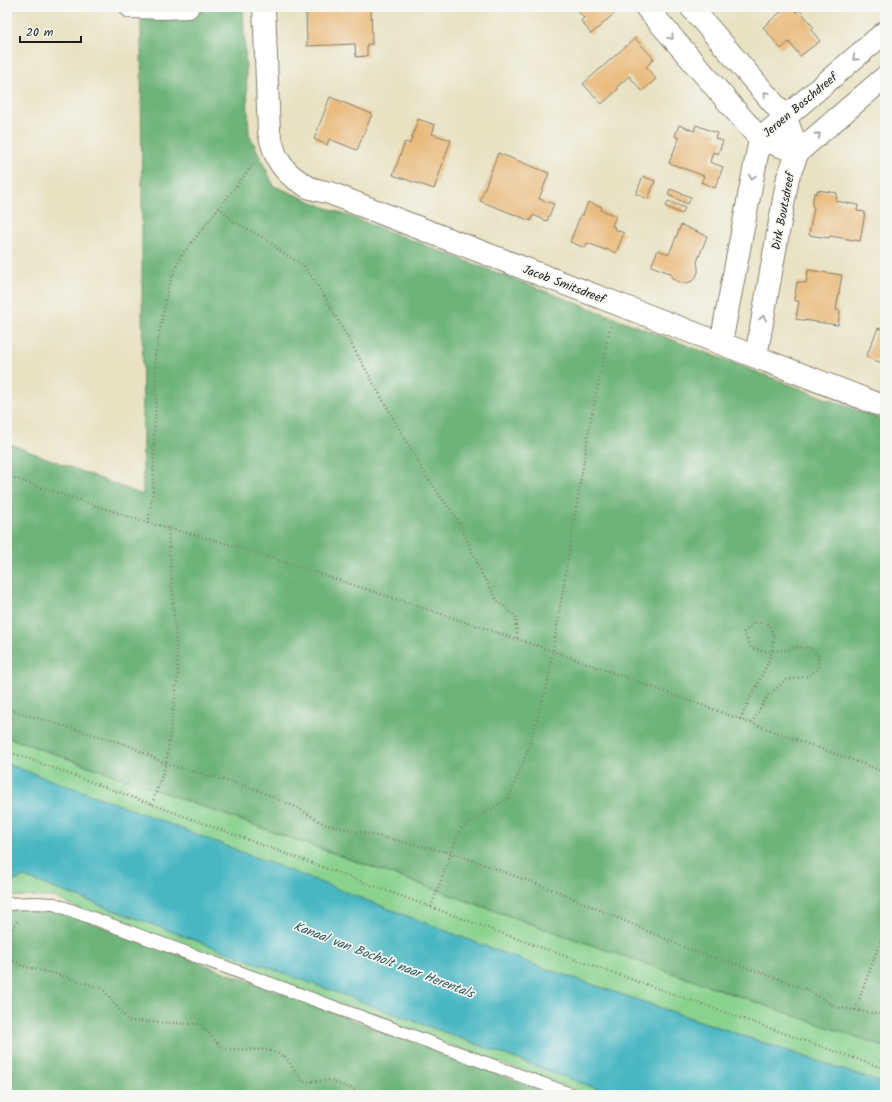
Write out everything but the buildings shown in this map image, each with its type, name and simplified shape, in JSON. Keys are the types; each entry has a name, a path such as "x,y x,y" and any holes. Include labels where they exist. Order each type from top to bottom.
{"street":[{"path":"131,7 188,7"},
{"path":"264,7 271,139"},
{"path":"646,7 760,139 721,343"},
{"path":"691,7 786,118 798,152 885,77"},
{"name":"Jeroen Boschdreef","path":"760,139 885,32"},
{"name":"Jacob Smitsdreef","path":"271,139 278,160 284,170 308,186 330,193 456,243 756,356 885,407"},
{"name":"Jeroen Boschdreef","path":"760,139 798,152"},
{"name":"Dirk Boutsdreef","path":"756,356 788,177 798,152"}],"lane":[{"path":"7,904 54,904 573,1095"}],"path":[{"path":"148,523 154,492 154,435 156,402 155,357 168,287 181,256 271,139"},
{"path":"219,207 233,221 266,239 284,254 304,266 319,287 426,476 458,520 482,574 497,600 516,617 517,639"},
{"path":"431,907 460,829 509,798 528,749 546,685 553,651 589,429 616,303"},
{"path":"7,476 148,523 232,545 553,651 885,772"},
{"path":"152,804 166,764 178,674 168,527"},
{"path":"740,719 767,665 772,651 774,638 769,624 755,622 744,632 751,648 762,651 772,651 784,650 797,647 810,648 819,656 818,669 808,676 786,680 768,695 752,723"},
{"path":"7,708 128,745 166,764 253,788 296,807 324,824 452,853 559,892 693,951 748,968 806,989 836,1007 885,1015"},
{"path":"7,751 534,945 885,1069"},
{"path":"855,1010 885,929"},
{"path":"7,956 22,966 103,989 128,1021 200,1024 223,1049 268,1050 285,1057 303,1082 329,1080 368,1095"}],"green space":[{"path":"147,7 243,7 249,134 274,186 322,206 885,421 885,1047 540,927 7,737 7,443 143,495 141,18"},
{"path":"7,737 540,927 885,1047 885,1084 529,963 7,764"},
{"path":"24,877 614,1095 588,1095 87,913 54,897 7,896 7,884"},
{"path":"40,907 58,910 555,1095 7,1095 7,908"}],"water":[{"name":"Kanaal van Bocholt naar Herentals","path":"7,764 123,806 529,963 885,1084 885,1095 614,1095 24,877 7,884"}]}
